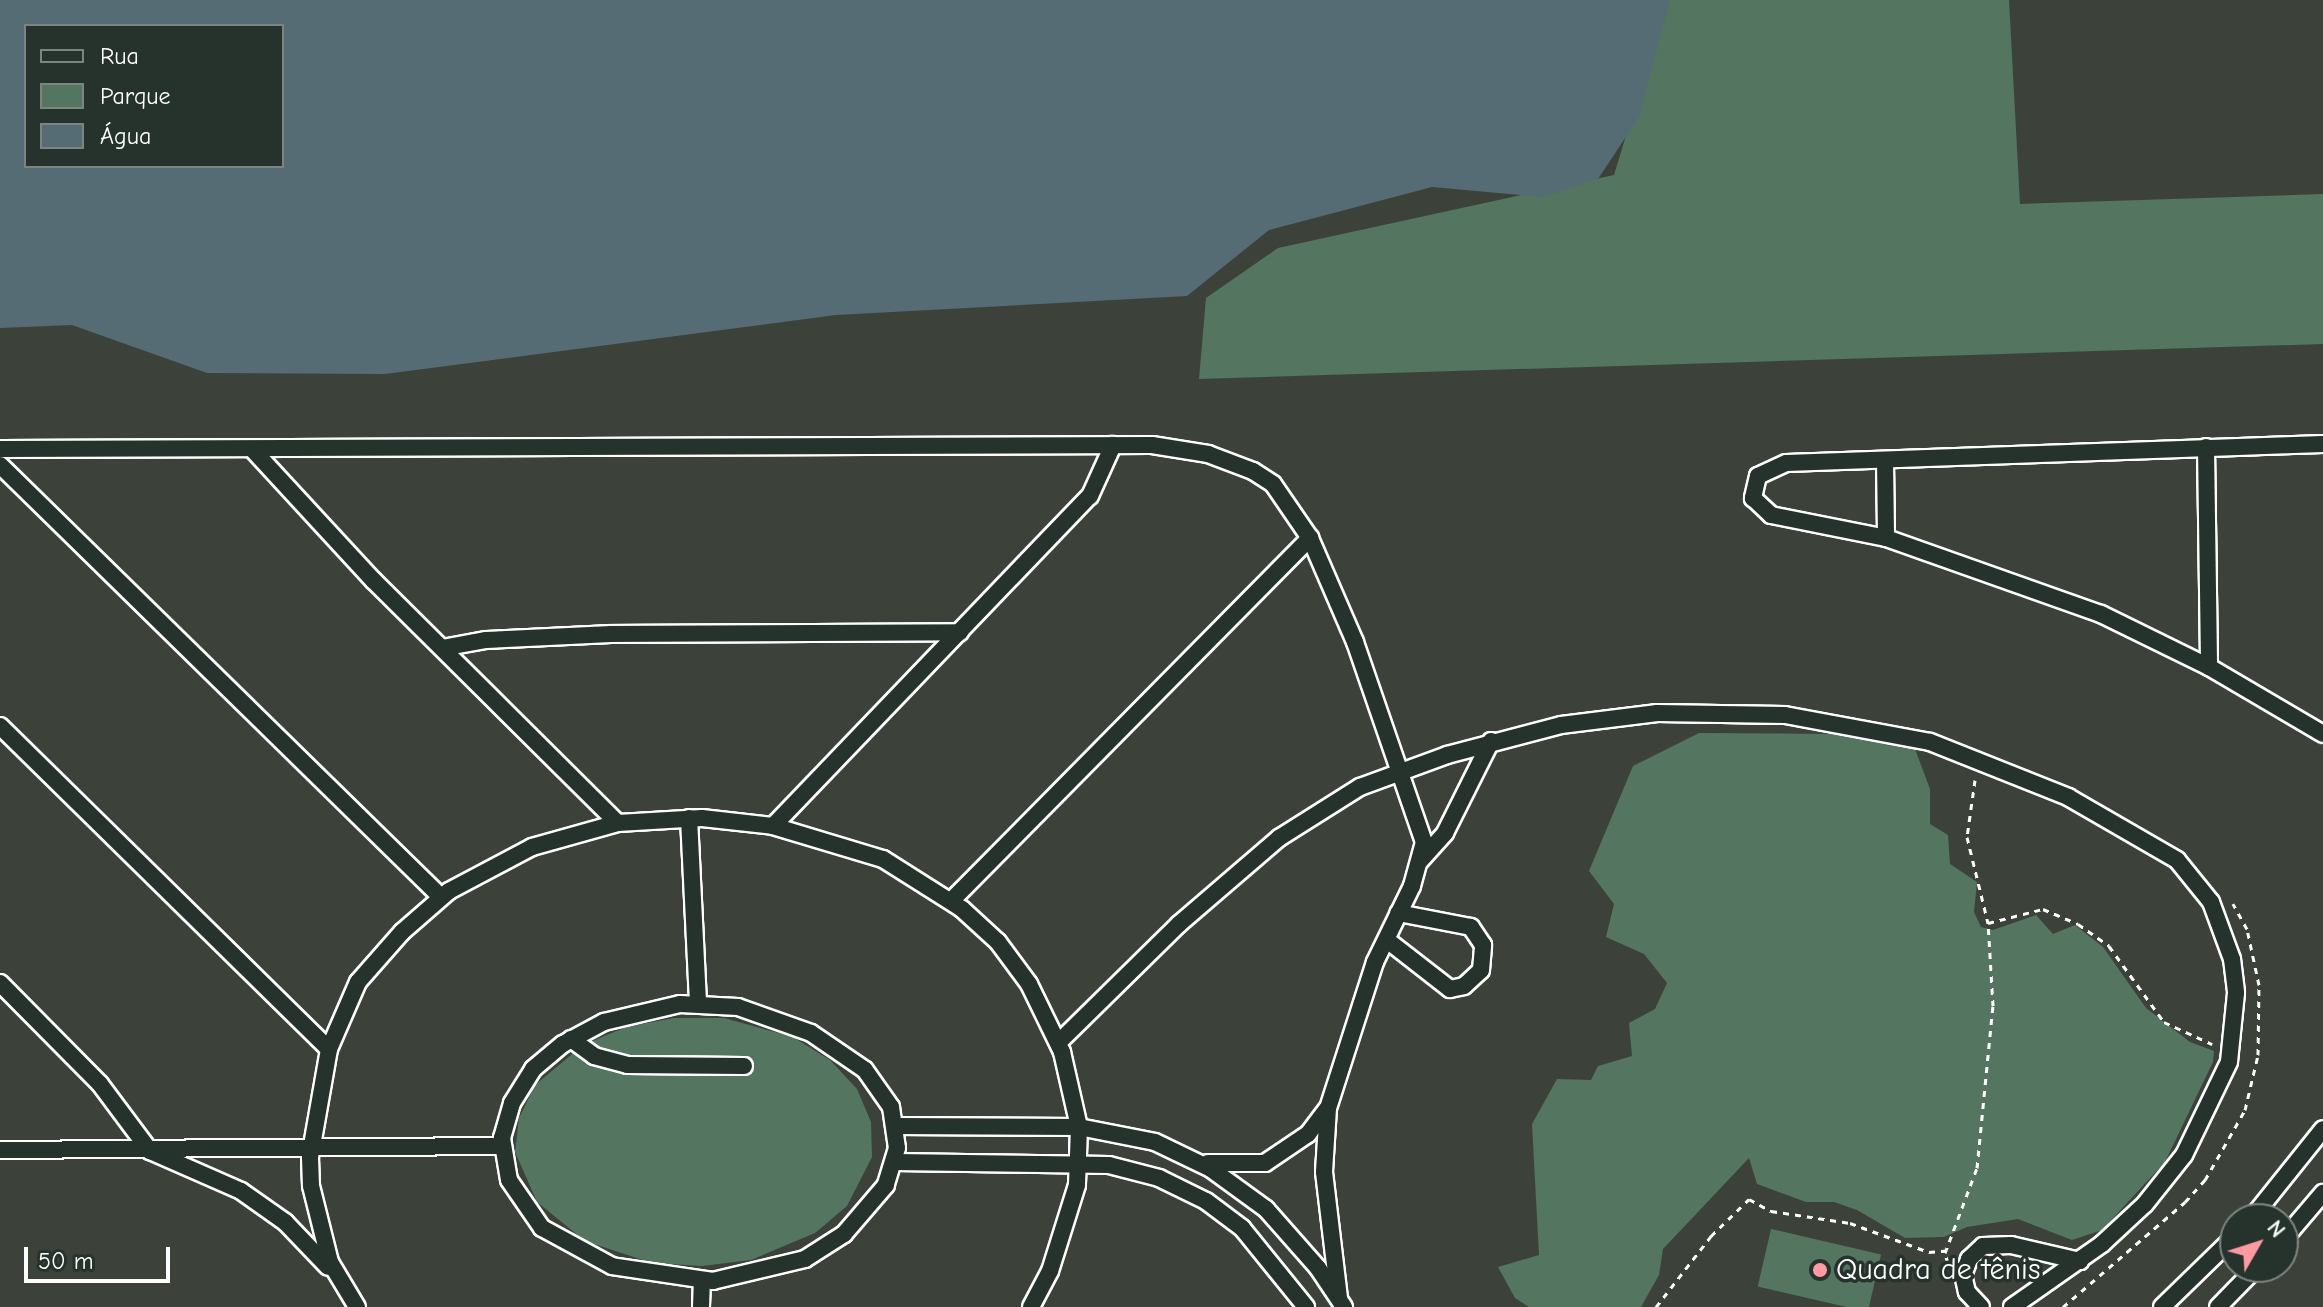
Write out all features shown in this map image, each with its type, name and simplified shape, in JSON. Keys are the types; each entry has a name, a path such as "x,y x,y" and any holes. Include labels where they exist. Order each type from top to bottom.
{"street":[{"path":"2323,444 1776,464 1758,476 1753,498 1771,515 1886,538 2101,614 2209,667 2323,734"},
{"path":"773,826 1090,496 1113,445"},
{"path":"0,449 1113,445 1181,449 1253,471 1273,484 1310,538 1355,642 1424,842 1328,1108 1324,1172 1341,1302"},
{"path":"2206,447 2209,667"},
{"path":"253,450 442,648 618,823"},
{"path":"1885,462 1886,538"},
{"path":"0,465 441,897"},
{"path":"951,901 1310,538"},
{"path":"442,648 497,639 611,634 960,632"},
{"path":"1059,1042 1254,858 1323,807 1401,772 1491,741 1613,716 1719,713 1842,722 1969,754 2068,797 2177,860 2211,902 2232,959 2236,993 2229,1062 2206,1118 2166,1181 2080,1261 2012,1307"},
{"path":"0,726 329,1049"},
{"path":"1419,862 1445,833 1491,741"},
{"path":"689,818 698,1004"},
{"path":"337,1279 316,1209 310,1149 329,1049 358,982 402,932 441,897 532,847 618,823 689,818 773,826 883,859 951,901 998,942 1018,968 1059,1042 1079,1127 1079,1165 1057,1251 1031,1307"},
{"path":"1387,940 1450,989 1464,986 1481,970 1483,945 1471,927 1398,913"},
{"path":"0,983 100,1084 150,1151 212,1176 265,1207 302,1238 357,1307"},
{"path":"698,1004 765,1013 830,1042 880,1088 896,1126 895,1162 871,1204 823,1248 763,1272 702,1280 612,1266 542,1228 509,1180 502,1146 521,1084 571,1039 632,1012 698,1004"},
{"path":"571,1039 594,1056 627,1065 744,1066"},
{"path":"1191,1159 1229,1166 1265,1163 1308,1134 1328,1108"},
{"path":"896,1126 1079,1127 1136,1136 1191,1159 1266,1209 1341,1302"},
{"path":"2264,1203 2323,1129"},
{"path":"0,1150 502,1146"},
{"path":"895,1162 1079,1165 1134,1170 1206,1201 1259,1246 1306,1307"},
{"path":"2299,1221 2323,1193"},
{"path":"1981,1307 1967,1292 1963,1275 1969,1259 1983,1246 2011,1245 2080,1261"},
{"path":"2162,1307 2219,1252"},
{"path":"701,1307 702,1280"},
{"path":"2218,1307 2241,1283"}],"path":[{"path":"1945,1253 1977,1168 1993,1006 1988,923 1967,837 1976,784 1969,754"},
{"path":"2063,1307 2185,1202 2205,1180 2245,1110 2258,1055 2259,985 2247,929 2229,898"},
{"path":"1988,923 2043,909 2078,924 2109,946 2164,1022 2223,1048"},
{"path":"1656,1307 1711,1236 1749,1199 1771,1211 1850,1223 1905,1245 1945,1253 1957,1249"}],"green space":[{"path":"1667,0 2009,0 2020,204 2323,194 2323,344 1199,379 1206,298 1278,248 1614,175"},
{"path":"1699,733 1832,734 1915,749 1930,789 1930,824 1948,835 1950,864 1977,882 1974,912 1981,927 1993,930 2036,915 2053,934 2075,925 2103,947 2146,1008 2190,1042 2214,1051 2213,1062 2165,1162 2102,1230 2072,1240 2018,1219 1967,1227 1944,1237 1905,1238 1857,1210 1834,1202 1806,1202 1757,1184 1749,1158 1663,1249 1659,1275 1641,1307 1529,1307 1515,1298 1498,1267 1539,1255 1532,1124 1557,1079 1591,1080 1598,1066 1632,1056 1629,1023 1655,1009 1667,983 1644,954 1606,937 1614,904 1589,871 1633,766"},
{"path":"674,1018 724,1018 793,1037 830,1060 857,1089 871,1122 872,1157 847,1206 815,1233 751,1260 702,1266 652,1263 585,1241 537,1202 515,1152 519,1118 535,1085 583,1045 626,1027"},
{"name":"Quadra de tênis","path":"1771,1229 1881,1254 1869,1307 1847,1307 1758,1286"}],"water":[{"path":"0,0 1670,0 1639,117 1598,179 1543,197 1432,187 1269,230 1187,296 836,315 385,374 207,373 72,325 0,328"}],"place":[{"name":"Quadra de tênis","path":"1820,1270"}]}
